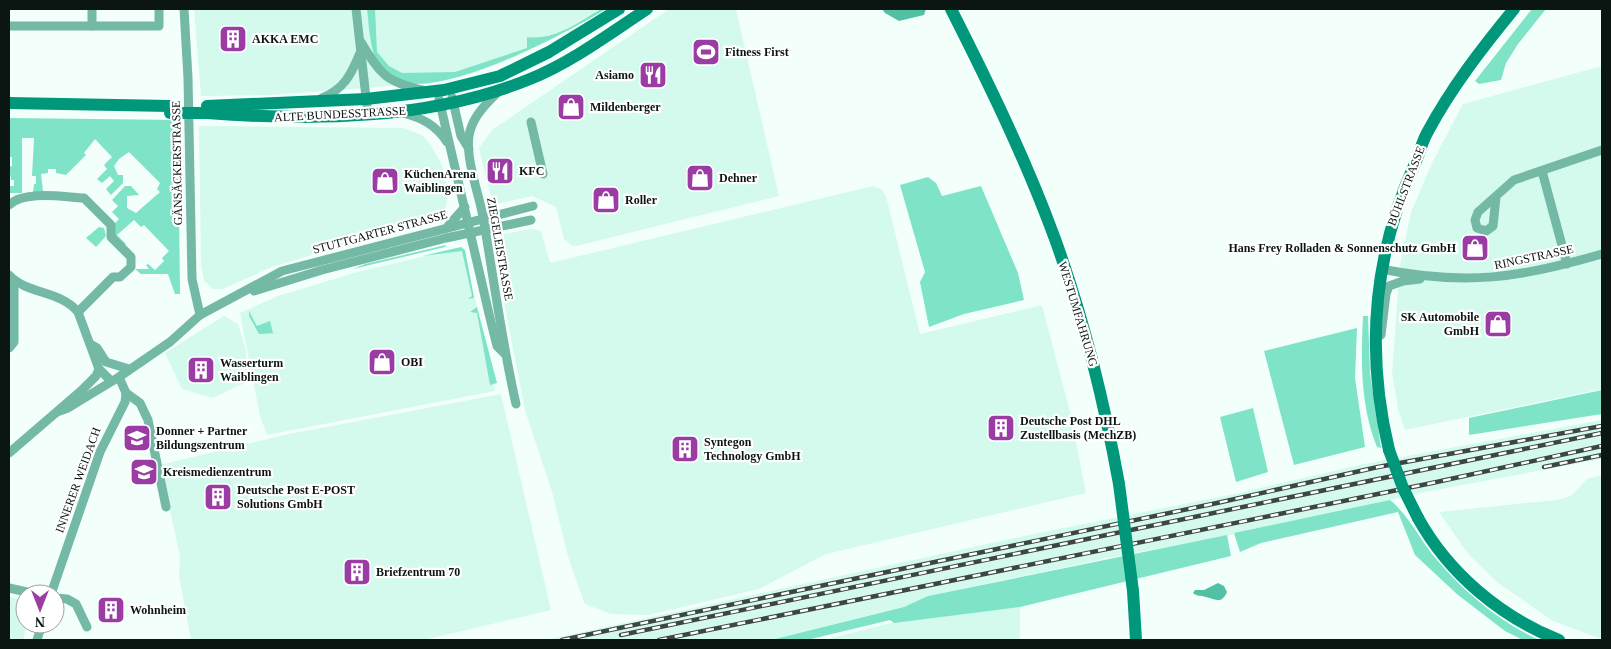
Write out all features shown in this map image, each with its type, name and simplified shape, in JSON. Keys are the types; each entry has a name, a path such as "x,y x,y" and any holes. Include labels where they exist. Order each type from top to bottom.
{"main road":[{"name":"ALTE BUNDESSTRASSE","path":"207,110 366,100 449,89 500,76 549,52 619,9"},
{"name":"ALTE BUNDESSTRASSE","path":"207,110 277,118 368,115 398,112 447,103 529,80 560,65 646,9"},
{"name":"WESTUMFAHRUNG","path":"951,9 1013,134 1056,240 1086,337 1110,436 1119,484 1133,591 1136,640"},
{"name":"BÜHLSTRASSE","path":"1514,9 1463,75 1428,132 1394,212 1381,269 1376,347 1377,397 1389,450 1403,488 1426,533 1464,579 1511,616 1558,640"},
{"path":"9,103 207,110"},
{"path":"9,112 170,109"}],"street":[{"path":"92,9 92,26"},
{"path":"9,26 159,26 159,9"},
{"name":"GÄNSÄCKERSTRASSE","path":"184,9 188,78 192,279 200,315"},
{"path":"356,9 368,115"},
{"path":"360,40 382,74 400,85 432,91"},
{"path":"309,103 335,93 347,82 360,53"},
{"name":"ZIEGELEISTRASSE","path":"502,88 481,109 470,128 469,149 484,218 484,230 505,354 516,404"},
{"name":"ZIEGELEISTRASSE","path":"449,89 447,103 451,148 497,346 505,354"},
{"name":"ZIEGELEISTRASSE","path":"432,91 447,103 469,149"},
{"name":"ZIEGELEISTRASSE","path":"398,112 420,117 440,132 451,148"},
{"path":"531,122 543,174"},
{"path":"1496,197 1514,180 1602,150"},
{"path":"1542,171 1567,264"},
{"path":"9,205 15,199 34,197 84,198 111,225 111,237 130,257 130,267 120,277 113,277 78,312"},
{"name":"STUTTGARTER STRASSE","path":"57,412 68,408 115,379 179,335 200,315 282,271 533,206"},
{"path":"446,228 465,207"},
{"name":"STUTTGARTER STRASSE","path":"237,296 322,270 446,238 531,220"},
{"name":"STUTTGARTER STRASSE","path":"446,238 464,239 474,248"},
{"name":"RINGSTRASSE","path":"1381,269 1440,278 1482,279 1506,277 1567,264 1602,254"},
{"path":"9,348 14,342 12,278 64,300 78,312 99,369 115,379"},
{"path":"1376,347 1381,338 1386,294 1389,286 1403,281 1440,278"},
{"path":"90,344 97,348 115,379 126,393 140,403 148,420 166,507"},
{"path":"106,362 129,369"},
{"name":"STUTTGARTER STRASSE","path":"9,453 96,376 99,369"},
{"name":"INNERER WEIDACH","path":"54,584 100,452 125,402 126,393"},
{"path":"65,599 76,604 87,627"}],"shaded area":[{"path":"194,9 604,9 527,51 417,84 271,95 201,96"},
{"path":"367,9 375,9 377,52 389,66 402,73 455,72 527,48 527,37 547,36 556,33 575,25 601,9 606,9 562,34 500,63 437,82 411,84 391,78 378,64 370,37"},
{"path":"669,9 736,9 779,196 576,246 571,245 564,239 556,207 532,196 497,204 492,201 479,148 492,130"},
{"path":"882,9 926,9 924,15 899,21 885,13"},
{"path":"1532,9 1546,9 1518,44 1506,63 1501,80 1479,84 1475,81"},
{"path":"1602,66 1602,389 1405,430 1398,409 1392,373 1400,265 1411,212 1433,161 1463,104"},
{"path":"9,118 178,120 180,294 175,294 168,274 141,274 135,269 149,269 146,265 148,264 155,270 164,261 162,258 169,251 144,225 141,227 134,220 117,235 126,244 124,245 115,236 115,223 119,219 112,212 118,206 112,200 125,186 131,186 139,195 127,196 127,208 136,213 160,192 157,189 160,183 129,152 119,159 114,166 118,175 123,175 123,183 111,195 106,189 114,181 110,176 102,183 97,179 107,169 104,165 112,157 95,139 84,153 86,155 66,175 56,173 56,169 48,169 48,173 41,174 43,191 33,193 34,184 36,184 36,176 32,176 34,138 22,138 22,193 9,193 10,186 14,186 14,180 11,180 9,167 12,166 12,157 9,157"},
{"path":"199,126 403,128 422,135 430,144 442,165 448,195 446,207 436,218 272,267 223,289 213,289 204,281 201,265"},
{"path":"928,177 936,183 942,196 981,186 1018,273 1024,300 964,314 929,327 920,282 925,272 900,185"},
{"name":"Syntegon Technology GmbH","path":"873,186 881,189 886,196 920,334 1042,305 1070,412 1086,493 826,554 759,589 648,615 611,614 585,604 569,560 552,492 525,410 493,246 496,239 504,234 531,229 541,231 550,263"},
{"path":"99,227 104,228 106,236 96,247 86,238"},
{"path":"446,245 445,247 353,269 365,264"},
{"path":"461,247 465,250 474,298 468,299 472,296 462,251 422,256"},
{"path":"459,248 465,252 495,391 267,435 260,416 240,313 278,296 354,273"},
{"path":"477,307 497,383 490,385 477,313 470,312"},
{"path":"249,311 257,326 270,321 273,333 278,333 259,334 249,316"},
{"path":"224,316 238,324 246,351 247,382 212,398 182,389 165,353"},
{"path":"1363,316 1368,316 1370,373 1381,448 1377,447 1367,415 1362,366"},
{"path":"1357,328 1355,378 1365,447 1294,465 1264,351"},
{"path":"1602,390 1602,414 1469,435 1469,418"},
{"path":"501,394 551,610 424,640 191,640 179,576 180,556 160,465 284,435"},
{"path":"1253,408 1268,472 1236,482 1220,417"},
{"path":"1602,420 1602,459 1425,492 1267,528 1113,557 928,596 915,604 771,640 546,640 1024,536 1239,493 1364,464"},
{"path":"1602,475 1602,639 1553,621 1498,583 1468,554 1439,512 1556,500 1571,496 1587,479"},
{"path":"1390,500 1408,519 1432,554 1455,580 1509,624 1539,640 1523,640 1505,631 1458,595 1415,555 1398,512 1261,543 1240,552 1234,533"},
{"path":"1227,535 1231,556 1020,607 894,623 890,620 807,640 771,640 904,607 928,596"},
{"path":"1218,583 1224,586 1227,592 1223,599 1215,600 1193,593 1195,590 1204,590"},
{"path":"9,597 15,598 15,634 24,634 23,640 9,640"},
{"path":"1020,607 1020,640 823,640 907,619"}],"railway":[{"path":"562,640 1217,503 1378,467 1602,426"},
{"path":"621,635 1602,433"},
{"path":"659,640 1432,483 1602,446"},
{"path":"1544,467 1602,455"}],"place":[{"name":"AKKA EMC","path":"233,39"},
{"name":"Fitness First","path":"706,52"},
{"name":"Asiamo","path":"653,75"},
{"name":"Mildenberger","path":"571,107"},
{"name":"KFC","path":"500,171"},
{"name":"Dehner","path":"700,178"},
{"name":"KüchenArena Waiblingen","path":"385,181"},
{"name":"Roller","path":"606,200"},
{"name":"Hans Frey Rolladen & Sonnenschutz GmbH","path":"1475,248"},
{"name":"SK Automobile GmbH","path":"1498,324"},
{"name":"OBI","path":"382,362"},
{"name":"Wasserturm Waiblingen","path":"201,370"},
{"name":"Deutsche Post DHL Zustellbasis (MechZB)","path":"1001,428"},
{"name":"Donner + Partner Bildungszentrum","path":"137,438"},
{"name":"Syntegon Technology GmbH","path":"685,449"},
{"name":"Kreismedienzentrum","path":"144,472"},
{"name":"Deutsche Post E-POST Solutions GmbH","path":"218,497"},
{"name":"Briefzentrum 70","path":"357,572"},
{"name":"Wohnheim","path":"111,610"}]}
